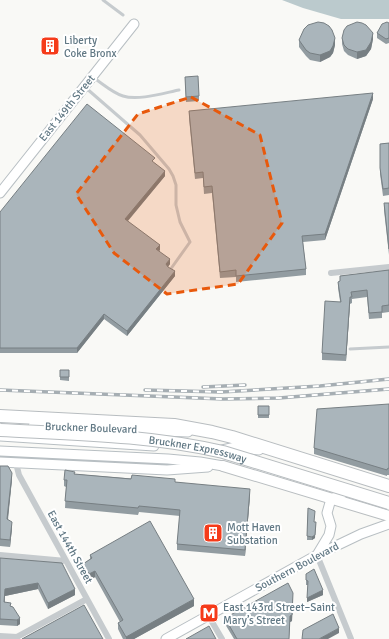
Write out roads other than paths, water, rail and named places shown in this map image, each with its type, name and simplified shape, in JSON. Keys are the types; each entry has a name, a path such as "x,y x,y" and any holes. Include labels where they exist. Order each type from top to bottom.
{"highway":[{"name":"Bruckner Expressway","path":"0,416 174,425 232,437 389,486"},
{"name":"Bruckner Expressway","path":"0,430 159,440 201,447 223,452 389,503"}],"main road":[{"name":"East 149th Street","path":"0,193 134,24"},
{"name":"Bruckner Boulevard","path":"0,424 194,433 220,438 263,450 389,489"},
{"path":"45,426 94,442"},
{"name":"Bruckner Boulevard","path":"0,436 222,450 250,454 389,497"},
{"path":"222,450 236,447 263,450"},
{"path":"0,451 168,459 200,462 223,466 389,516"},
{"path":"0,462 167,470 223,466"},
{"path":"331,499 357,487"},
{"path":"317,555 329,535 330,526 327,514 331,499"},
{"name":"Southern Boulevard","path":"166,639 317,555 361,534 389,524"}],"street":[{"path":"331,273 389,267"},
{"name":"East 144th Street","path":"16,463 19,474 109,639"},
{"path":"0,555 66,561"},
{"path":"317,555 350,639"},
{"path":"0,636 17,637 87,599"},
{"path":"208,615 222,639"}],"lane":[{"path":"103,0 123,15"},
{"path":"93,76 111,90 123,96 144,96 179,90"},
{"path":"84,87 140,135 160,157 173,176 176,185 176,205 180,222 190,242 170,270"},
{"path":"350,349 389,348"}],"railway":[{"path":"145,390 221,392 320,386 389,379"},
{"path":"203,387 245,385"},
{"path":"0,390 223,399 279,398 389,389"}],"place":[{"name":"Liberty Coke Bronx","path":"50,46"},
{"name":"Mott Haven Substation","path":"213,533"},
{"name":"East 143rd Street–Saint Mary’s Street","path":"209,613"}]}
